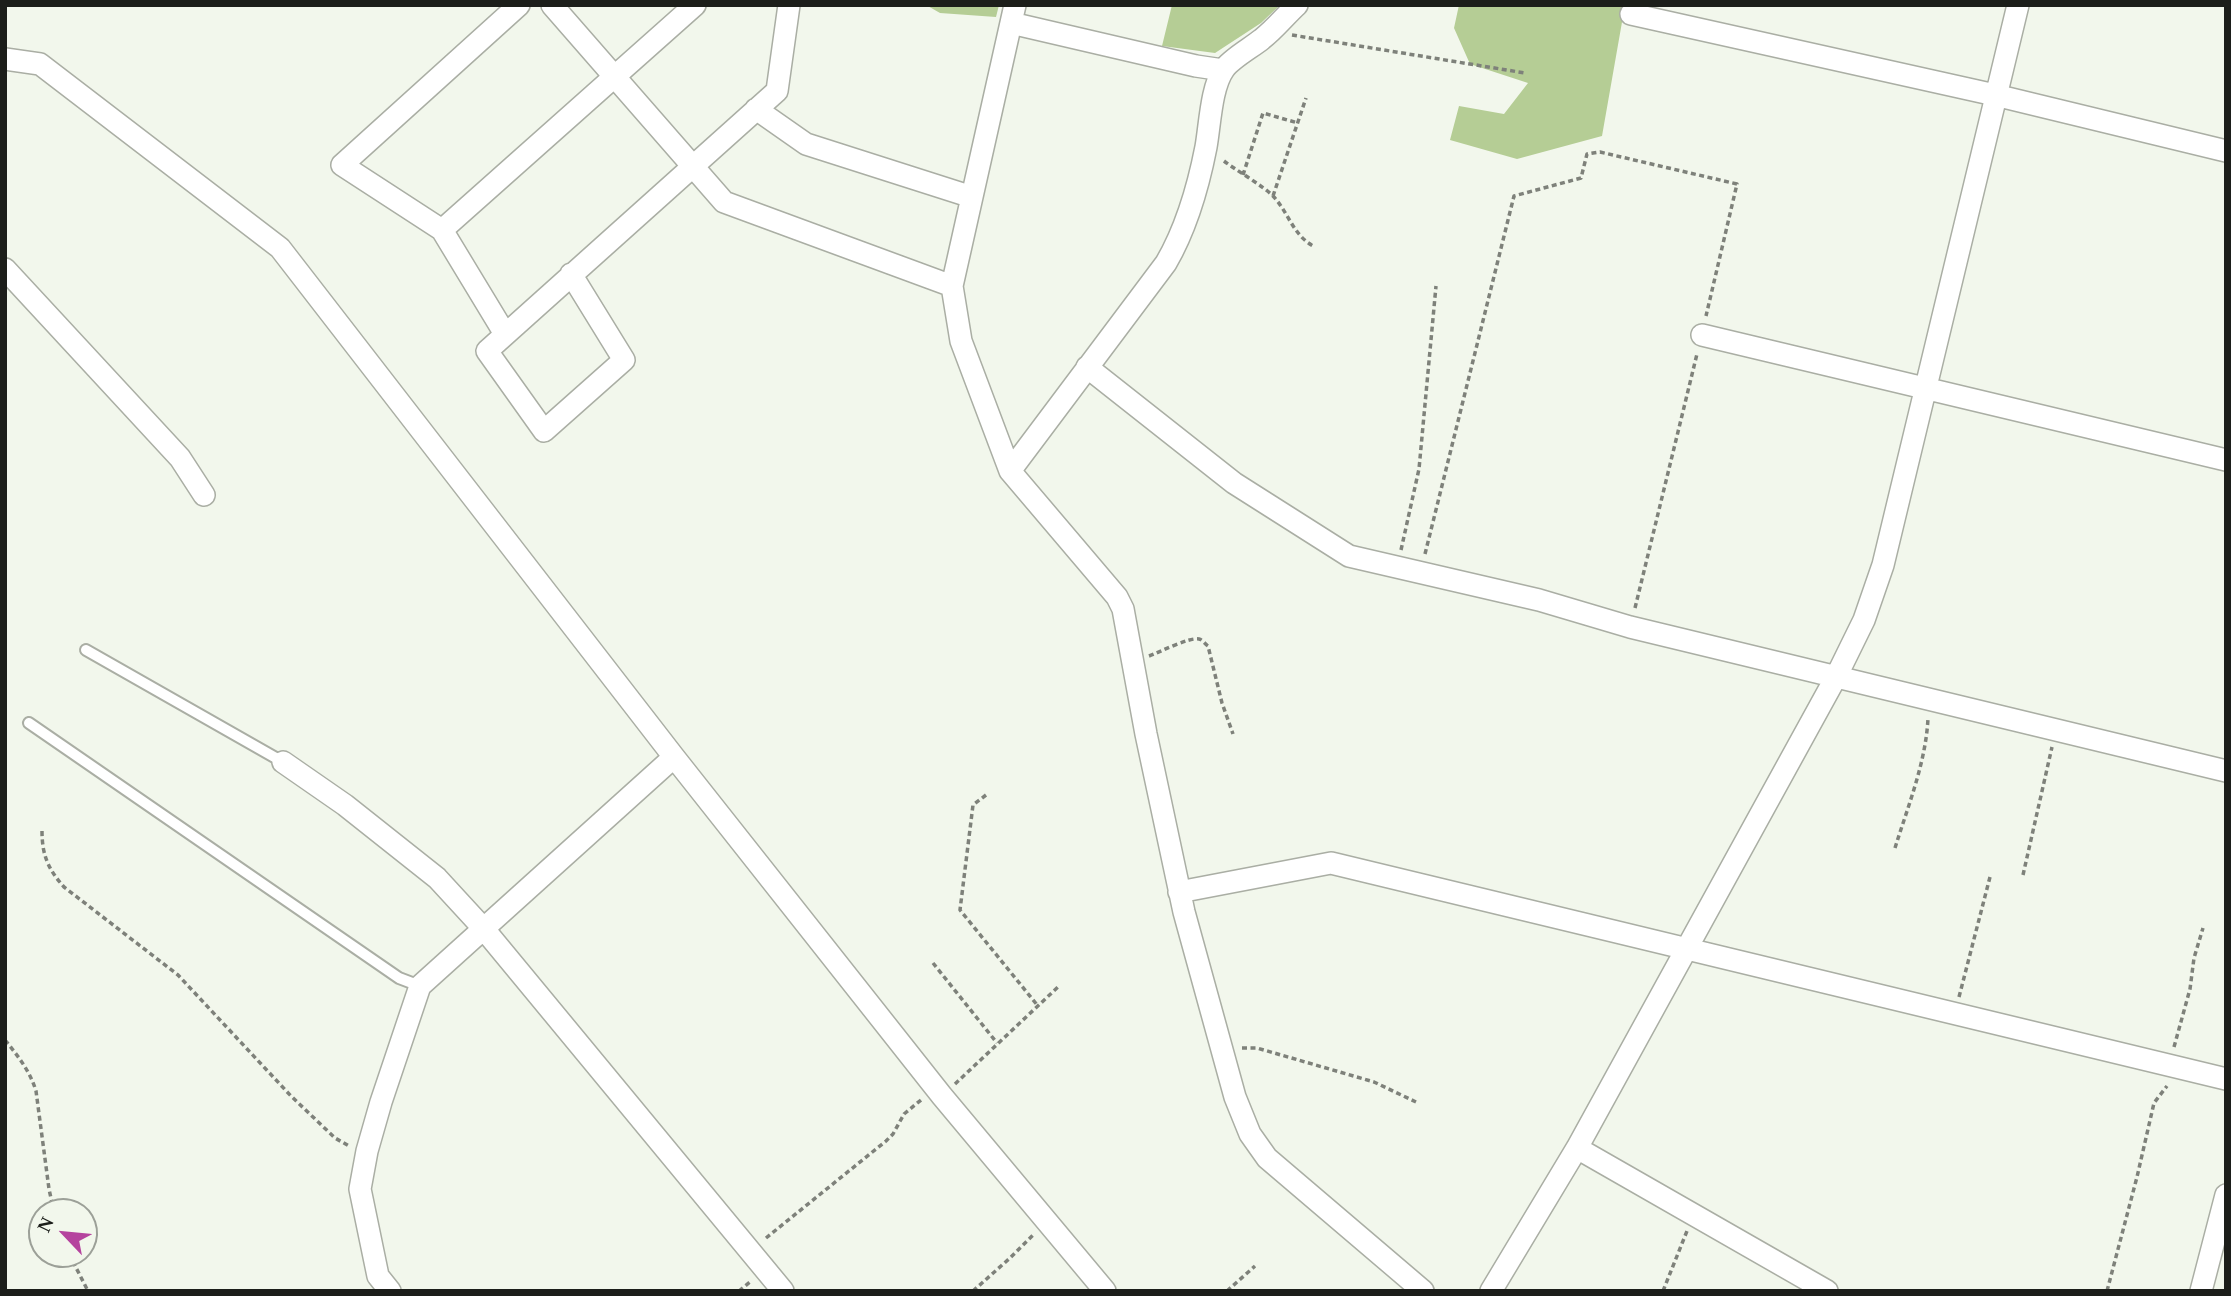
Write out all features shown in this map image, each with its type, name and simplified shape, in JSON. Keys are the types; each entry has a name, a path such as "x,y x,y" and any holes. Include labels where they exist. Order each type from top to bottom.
{"street":[{"path":"505,334 442,230 342,165 519,5"},
{"path":"552,5 724,202 952,286"},
{"path":"442,230 695,5"},
{"path":"571,274 624,360 544,431 487,351 571,274 776,91 791,7 789,5"},
{"path":"1010,471 1166,263 1179,241 1188,219 1205,151 1216,90 1223,70 1297,5"},
{"path":"1491,1291 1577,1148 1836,677 1864,620 1883,565 2018,5"},
{"path":"1223,70 1196,66 1013,14 952,286 961,341 1010,471 1117,597 1123,609 1179,892 1235,1097 1250,1133 1267,1158 1423,1291"},
{"path":"1631,14 1995,95 2226,151"},
{"path":"5,59 40,64 280,248 674,757 939,1092 1105,1291"},
{"path":"756,109 806,144 972,197"},
{"path":"5,269 180,458 204,495"},
{"path":"1702,335 2226,460"},
{"path":"1087,367 1234,483 1349,556 1539,600 1630,627 2226,771"},
{"path":"390,1291 379,1276 360,1189 367,1151 381,1102 420,986 674,757"},
{"path":"283,762 345,805 438,878 783,1291"},
{"path":"1179,892 1331,863 2226,1079"},
{"path":"1577,1148 1827,1291"},
{"path":"2201,1291 2226,1195"}],"lane":[{"path":"86,650 283,762"},
{"path":"29,723 399,978 420,986"}],"path":[{"path":"1271,30 1275,33 1525,73"},
{"path":"1273,196 1306,98"},
{"path":"1243,175 1263,113 1298,123"},
{"path":"1205,151 1273,196 1305,242 1315,247"},
{"path":"1421,573 1514,196 1581,177 1587,154 1600,152 1737,184 1630,627"},
{"path":"1397,568 1419,469 1436,286"},
{"path":"1133,662 1190,640 1198,639 1203,642 1208,646 1222,703 1233,734"},
{"path":"1895,848 1919,770 1932,701"},
{"path":"2023,875 2056,730"},
{"path":"986,795 973,805 960,910 1038,1006"},
{"path":"42,831 45,861 51,873 64,887 178,975 291,1096 335,1138 354,1148 367,1151"},
{"path":"1952,1014 1959,1000 1990,877"},
{"path":"2107,1291 2154,1103 2171,1081 2171,1067 2203,928"},
{"path":"933,962 998,1044"},
{"path":"748,1249 769,1236 886,1141 904,1114 939,1092 998,1044 1058,987"},
{"path":"5,1040 32,1077 51,1198"},
{"path":"1222,1051 1257,1048 1374,1082 1416,1102"},
{"path":"1663,1291 1695,1215"},
{"path":"972,1291 1010,1258 1046,1220"},
{"path":"1227,1291 1255,1266"},
{"path":"76,1268 88,1291"}],"green space":[{"path":"926,5 999,5 996,17 940,13"},
{"path":"1172,5 1280,5 1261,23 1215,53 1162,46"},
{"path":"1459,5 1625,5 1602,136 1517,159 1450,140 1459,106 1504,114 1528,83 1470,64 1454,28"}]}
